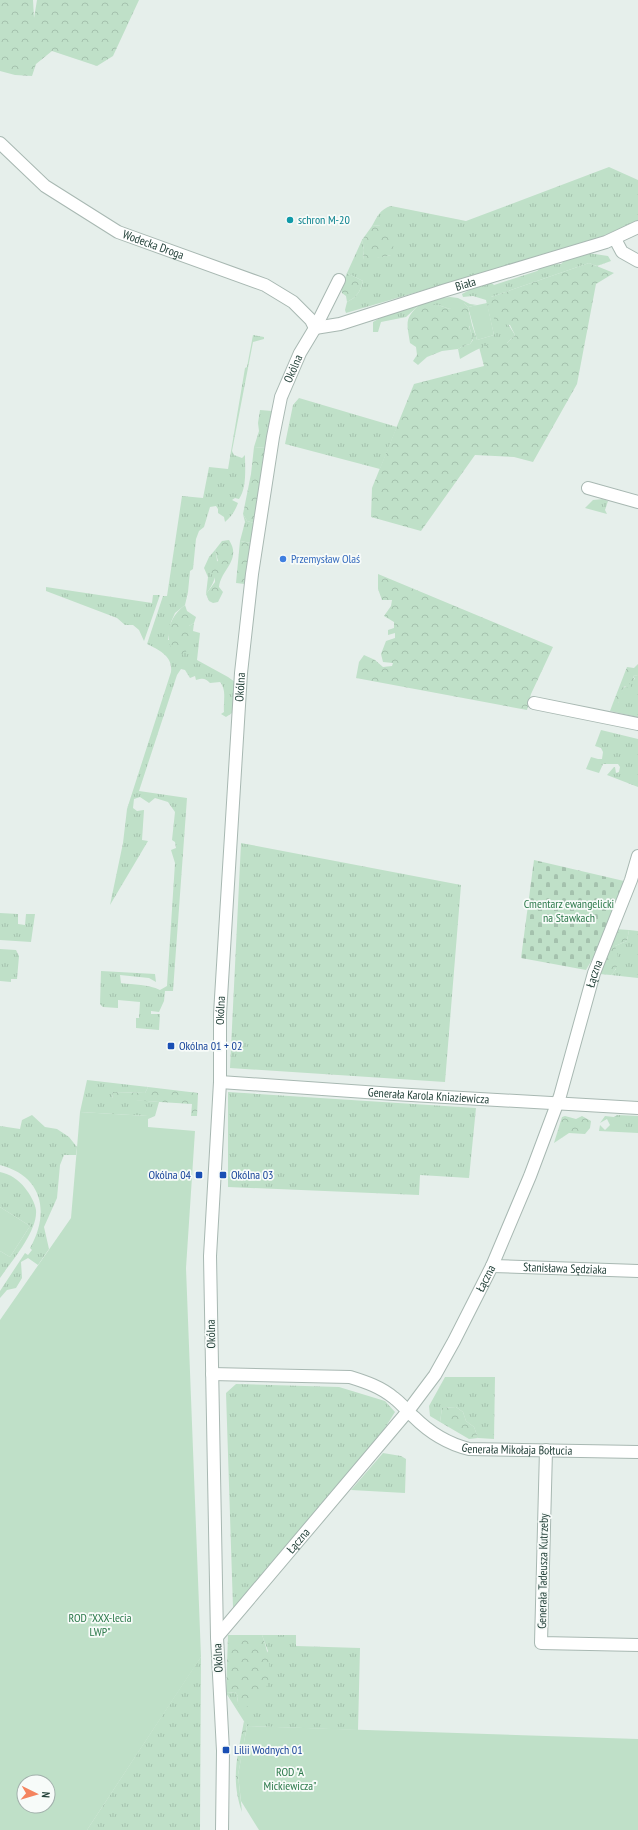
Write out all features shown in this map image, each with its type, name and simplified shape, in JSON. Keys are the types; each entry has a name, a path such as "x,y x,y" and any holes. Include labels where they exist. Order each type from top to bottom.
{"street":[{"name":"Wodecka Droga","path":"0,143 45,186 118,232 265,285 293,302 311,320 315,328"},
{"name":"Biała","path":"315,328 340,324 616,239 638,227"},
{"path":"616,239 622,252 638,261"},
{"name":"Okólna","path":"222,1830 222,1750 217,1637 217,1554 210,1256 220,1082 220,1014 241,677 252,574 281,397 300,353 315,328 339,280"},
{"path":"588,488 638,502"},
{"path":"534,703 638,724"},
{"name":"Łączna","path":"217,1637 408,1411 435,1375 492,1266 530,1176 556,1104 594,973 631,880 638,856"},
{"name":"Generała Karola Kniaziewicza","path":"220,1082 638,1108"},
{"name":"Stanisława Sędziaka","path":"492,1266 638,1271"},
{"name":"Generała Mikołaja Bołtucia","path":"212,1374 350,1377 380,1388 437,1435 461,1447 479,1450 638,1452"},
{"name":"Generała Tadeusza Kutrzeby","path":"546,1450 541,1643 638,1645"}],"green space":[{"path":"0,0 33,0 34,18 37,0 139,0 113,56 97,66 52,51 36,64 32,76 15,75 0,71"},
{"path":"609,167 638,180 638,220 633,223 591,241 346,313 345,310 347,302 358,294 363,281 347,273 362,240 364,250 363,260 391,255 380,225 372,226 379,214 387,207 391,206 466,221"},
{"path":"381,225 389,230 393,237 393,250 391,255 377,258 370,262 363,260 364,250 362,240 372,226"},
{"path":"588,253 608,256 611,261 597,266 589,263 491,297 515,335 507,343 488,345 460,359 458,349 470,344 473,340 469,325 472,325 477,340 494,335 486,300 473,296 463,297 462,294 481,284 485,285 488,280 494,285 537,271 544,265 561,264 567,258"},
{"path":"589,263 614,273 596,284 577,384 533,462 514,457 475,455 421,531 371,517 372,488 414,384 484,366 479,347 497,342 507,343 515,335 510,325 496,323 491,312 491,297"},
{"path":"347,273 363,281 358,294 347,302 346,296 342,293 341,287"},
{"path":"450,297 458,298 470,304 477,305 468,307 464,303 450,309 438,305 419,305 406,317 381,322 378,332 373,332 373,322 397,308 406,310 407,307"},
{"path":"455,303 464,303 468,307 472,325 469,326 473,339 470,344 458,349 442,351 427,357 418,365 413,361 417,355 416,347 410,343 408,331 408,322 411,314 419,305 438,305 450,309"},
{"path":"487,303 494,335 477,340 468,307"},
{"path":"253,335 264,337 264,339 253,342 232,451 234,455 242,458 245,455 245,478 242,494 239,499 235,498 232,500 238,503 230,518 225,522 224,517 218,513 216,506 210,507 204,527 199,531 196,539 193,569 190,571 185,605 175,613 171,622 168,640 189,641 189,626 194,623 193,631 200,633 197,660 235,682 232,713 226,717 221,714 224,712 224,696 220,682 210,683 204,679 196,680 195,676 190,678 185,670 181,669 177,675 139,791 187,798 173,991 165,991 164,1001 159,1012 151,1011 151,1014 160,1014 159,1030 136,1028 136,1018 139,1018 140,1002 118,1000 118,1008 103,1007 100,1004 101,971 155,974 156,982 149,978 120,975 121,983 146,986 160,990 167,986 175,863 171,850 176,848 175,842 172,840 175,812 168,802 155,798 149,803 140,797 134,799 133,808 137,811 144,810 142,840 148,841 110,905 123,843 127,809 171,672 170,662 164,654 147,644 163,596 167,596 182,496 203,498 209,467 228,469 245,368 247,367"},
{"path":"299,398 397,427 380,469 285,444 293,405"},
{"path":"260,410 272,411 267,448 254,447 259,431 258,423"},
{"path":"254,447 267,448 254,523 247,521 243,514 251,474"},
{"path":"603,499 608,501 605,510 607,514 585,508 593,500"},
{"path":"243,514 247,521 254,523 251,543 240,541 245,522"},
{"path":"229,540 233,553 232,559 223,575 219,587 223,592 218,602 213,603 209,601 206,594 215,582 215,577 209,571 210,563 218,561 215,550 222,541"},
{"path":"240,541 251,543 245,584 236,583"},
{"path":"215,550 217,568 215,579 206,594 208,577 204,568 209,557"},
{"path":"378,574 553,647 531,694 527,710 356,678 359,662 364,655 375,660 383,667 392,666 393,663 383,662 381,654 386,641 395,638 395,633 388,635 388,630 394,628 394,622 384,616 391,606 392,600 382,600 378,589"},
{"path":"46,587 152,603 153,595 160,595 144,641 139,630 133,625 125,625 117,618 46,591"},
{"path":"185,605 187,611 196,617 194,623 189,626 189,641 186,652 181,655 172,652 169,632 172,620"},
{"path":"638,664 638,675 633,676 635,682 629,683 632,689 625,686 618,703 613,703 627,667 634,668"},
{"path":"638,675 638,717 610,711 613,703 618,703 623,688 635,679 633,676"},
{"path":"601,730 638,739 638,787 607,775 614,767 616,773 619,772 620,767 618,764 603,764 599,773 586,769 591,757 602,759 603,752 601,748 595,746"},
{"path":"241,843 461,885 445,1082 230,1068"},
{"name":"Cmentarz ewangelicki na Stawkach","path":"534,860 624,881 597,951 586,970 521,958"},
{"path":"0,913 18,914 18,924 25,925 26,914 35,914 31,942 0,940"},
{"path":"615,929 629,930 627,941 615,946 618,962 614,972 611,975 599,974"},
{"path":"629,930 638,931 638,978 611,975 616,969 615,946 627,941"},
{"path":"0,949 16,950 19,956 17,979 11,979 11,982 0,981"},
{"path":"87,1080 148,1087 145,1093 113,1092 112,1098 159,1102 155,1116 148,1119 148,1116 80,1112"},
{"path":"148,1087 198,1093 197,1116 191,1116 192,1104 112,1099 113,1092 145,1093"},
{"path":"228,1092 476,1108 469,1178 420,1175 419,1195 228,1187"},
{"name":"ROD \"XXX-lecia LWP\"","path":"80,1112 148,1116 148,1127 195,1131 186,1268 201,1657 87,1830 0,1830 0,1320 71,1218"},
{"path":"32,1115 45,1127 57,1129 69,1137 77,1147 76,1155 64,1155 60,1165 57,1198 44,1227 49,1249 38,1265 28,1258 21,1262 22,1278 16,1288 7,1290 0,1298 0,1291 25,1253 28,1255 32,1250 30,1248 40,1222 41,1209 39,1198 34,1187 26,1178 14,1170 0,1165 0,1126 20,1129 22,1120"},
{"path":"617,1115 638,1116 638,1133 599,1131 600,1125 605,1130 610,1125 607,1119 600,1123 605,1116 614,1117"},
{"path":"565,1116 576,1119 582,1116 591,1121 590,1128 585,1134 569,1133 554,1143 562,1117"},
{"path":"0,1172 11,1176 23,1185 35,1204 36,1210 33,1227 28,1237 0,1278 0,1251 10,1257 30,1226 0,1207"},
{"path":"0,1207 30,1226 10,1257 0,1251"},
{"path":"445,1377 495,1377 494,1439 478,1438 474,1427 466,1421 463,1412 456,1407 442,1408 440,1422 430,1416 429,1406"},
{"path":"236,1384 339,1387 385,1401 395,1412 375,1444 233,1608 226,1393"},
{"path":"456,1407 463,1412 466,1421 474,1427 478,1438 469,1439 440,1422 442,1408"},
{"path":"383,1453 401,1456 406,1459 405,1493 351,1490"},
{"path":"228,1635 262,1635 268,1657 269,1679 266,1689 252,1704 240,1709 237,1703 238,1696 235,1692 226,1693"},
{"path":"262,1635 296,1635 296,1646 360,1648 358,1730 247,1726 226,1693 235,1692 238,1696 237,1703 268,1651"},
{"path":"201,1657 200,1830 87,1830 196,1664"},
{"path":"244,1721 247,1726 238,1775 242,1812 236,1788 236,1766"},
{"name":"ROD \"A Mickiewicza\"","path":"247,1726 638,1739 638,1830 259,1830 241,1801 238,1775"}],"place":[{"name":"schron M-20","path":"290,220"},
{"name":"Przemysław Olaś","path":"283,559"},
{"name":"Okólna 01 + 02","path":"171,1046"},
{"name":"Okólna 04","path":"199,1175"},
{"name":"Okólna 03","path":"223,1175"},
{"name":"Lilii Wodnych 01","path":"226,1750"}]}
